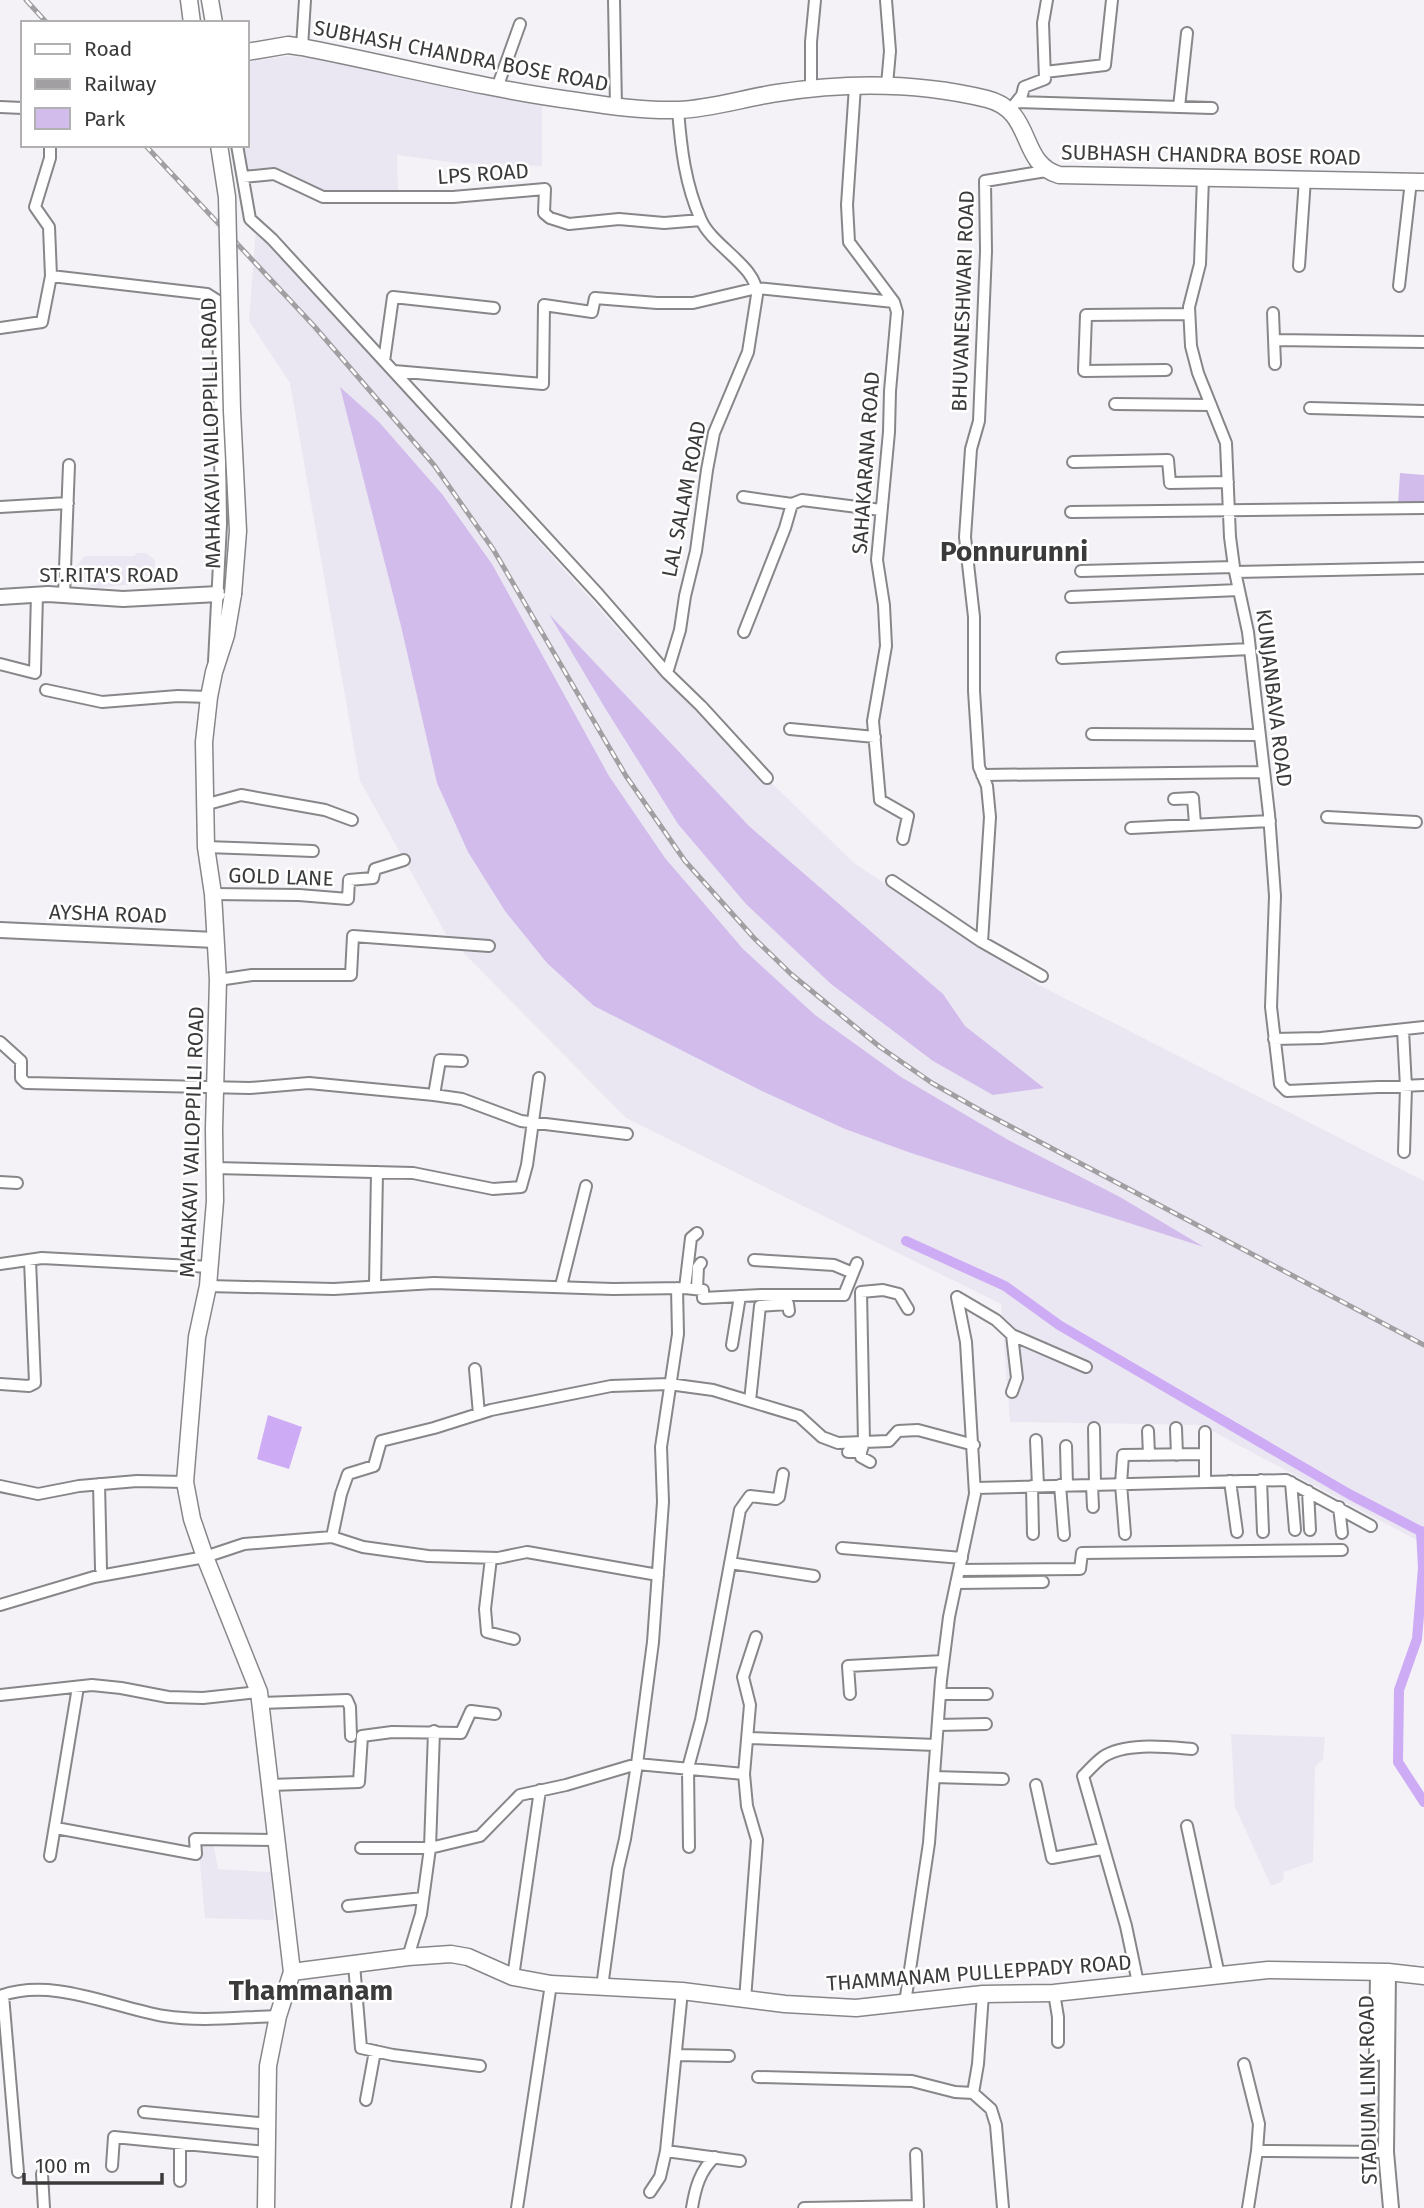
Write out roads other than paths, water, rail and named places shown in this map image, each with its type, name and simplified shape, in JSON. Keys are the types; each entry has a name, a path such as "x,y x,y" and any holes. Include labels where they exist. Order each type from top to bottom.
{"main road":[{"path":"189,0 192,21"},
{"path":"198,0 201,21"},
{"path":"210,0 214,21"},
{"name":"SUBHASH CHANDRA BOSE ROAD","path":"248,52 288,46 302,47 497,89 616,107 678,110 811,88 915,86 1013,105 1035,157 1046,171 1059,175 1417,182"},
{"name":"MAHAKAVI VAILOPPILLI ROAD","path":"219,147 227,197 238,531 226,635 214,672 204,742 206,847 213,894 218,980 215,1201 208,1286 197,1337 185,1482 192,1519 205,1557 260,1697 292,1972 278,2016 268,2066 269,2123 265,2208"},
{"name":"THAMMANAM PULLEPPADY ROAD","path":"292,1972 451,1954 468,1957 513,1977 551,1984 682,1991 745,2000 856,2008 983,1994 1054,1993 1268,1970 1383,1972 1424,1976"}],"street":[{"path":"302,47 305,0"},
{"path":"614,0 616,107"},
{"path":"811,88 811,42 816,0"},
{"path":"886,0 890,51 887,85"},
{"path":"1013,105 1024,87 1045,79 1043,23 1047,0"},
{"path":"1045,72 1105,65 1112,0"},
{"path":"497,89 520,24"},
{"path":"1179,107 1187,33"},
{"path":"855,86 847,205 849,242 894,302"},
{"path":"1013,105 1212,108"},
{"path":"0,107 21,108"},
{"path":"678,110 684,170 701,219 712,237 749,273 757,288"},
{"path":"0,328 42,322 51,276 49,227 35,207 50,158 50,147"},
{"path":"237,147 250,219 272,239 667,673 767,778"},
{"name":"BHUVANESHWARI ROAD","path":"982,942 990,817 986,786 979,767 976,737 974,608 964,537 971,449 979,421 986,251 985,181 1046,171"},
{"name":"LPS ROAD","path":"243,177 274,174 323,197 453,197 545,189 544,213 564,224 619,219 664,223 701,219"},
{"name":"KUNJANBAVA ROAD","path":"1203,177 1200,264 1189,307 1191,346 1198,373 1226,443 1235,570 1248,632 1270,821 1275,896 1271,1007 1280,1084 1287,1091 1424,1086"},
{"path":"1299,266 1305,179"},
{"path":"1399,286 1417,182"},
{"path":"51,276 207,294 218,301 222,492 214,672"},
{"path":"394,371 543,384 544,305 592,312 595,298 693,303 757,288 894,302"},
{"name":"LAL SALAM ROAD","path":"667,673 680,631 696,551 706,470 714,433 748,352 757,288"},
{"path":"384,361 393,297 494,308"},
{"name":"SAHAKARANA ROAD","path":"894,302 897,312 895,349 877,560 884,605 886,646 873,720 880,800 908,816 903,839"},
{"path":"1273,313 1275,364"},
{"path":"1166,370 1084,371 1086,315 1189,314"},
{"path":"1274,340 1424,342"},
{"path":"1115,404 1211,405"},
{"path":"1310,408 1424,411"},
{"path":"1073,462 1168,460 1170,484 1228,482"},
{"path":"64,595 69,465"},
{"path":"743,497 792,504 802,500 881,510"},
{"path":"0,507 68,503"},
{"path":"744,632 792,504"},
{"path":"1071,512 1424,508"},
{"path":"1081,571 1424,568"},
{"path":"1071,597 1239,590"},
{"path":"0,664 35,673 37,594"},
{"name":"ST.RITA'S ROAD","path":"0,597 37,594 123,599 218,594"},
{"path":"1062,658 1250,649"},
{"path":"46,690 102,702 178,696 209,697"},
{"path":"790,729 875,737"},
{"path":"1092,734 1259,734"},
{"path":"982,775 1263,772"},
{"path":"204,805 242,795 325,810 352,820"},
{"path":"1174,799 1193,798 1195,824"},
{"path":"1327,817 1416,822"},
{"path":"1131,828 1270,821"},
{"path":"206,847 313,851"},
{"name":"GOLD LANE","path":"213,894 299,895 348,899 349,880 373,878 375,869 404,860"},
{"path":"892,881 982,942 1042,976"},
{"name":"AYSHA ROAD","path":"0,930 215,940"},
{"path":"218,980 252,975 351,975 353,936 489,946"},
{"path":"1274,1039 1321,1038 1424,1027"},
{"path":"1403,1030 1406,1087 1404,1152"},
{"path":"0,1042 21,1061 21,1078 26,1083 215,1088 309,1083 434,1095 462,1100 533,1124 627,1134"},
{"path":"434,1095 440,1060 462,1061"},
{"path":"215,1168 413,1173 493,1189 521,1187 527,1165 539,1078"},
{"path":"375,1286 377,1172"},
{"path":"0,1182 17,1183"},
{"path":"561,1286 586,1186"},
{"path":"602,1987 653,1642 663,1502 661,1447 686,1289 691,1238 697,1233"},
{"path":"686,1289 702,1257 697,1250 689,1252"},
{"path":"0,1264 42,1258 210,1267"},
{"path":"0,1384 35,1383 30,1260"},
{"path":"754,1260 855,1268 844,1295 760,1300"},
{"path":"208,1286 334,1289 433,1283 686,1289 703,1290 703,1298 740,1296 788,1304 789,1311"},
{"path":"848,1285 861,1292 883,1290 899,1294 908,1309"},
{"path":"861,1292 861,1457 870,1462"},
{"path":"732,1345 740,1296"},
{"path":"905,2003 929,1843 943,1661 949,1617 975,1488 966,1342 957,1297 996,1320 1012,1335 1086,1367"},
{"path":"750,1401 760,1300"},
{"path":"1012,1335 1017,1378 1012,1392"},
{"path":"475,1370 479,1413"},
{"path":"332,1537 348,1474 374,1466 381,1441 479,1413 611,1386 669,1384 713,1390 799,1416 822,1437 863,1447"},
{"path":"1093,1507 1094,1428"},
{"path":"1176,1428 1177,1455"},
{"path":"848,1452 889,1441 898,1431 918,1430 974,1445"},
{"path":"1148,1430 1149,1455"},
{"path":"1205,1432 1205,1482"},
{"path":"1033,1534 1036,1440"},
{"path":"1063,1535 1066,1446"},
{"path":"1125,1534 1121,1484 1123,1455 1205,1454"},
{"path":"689,1847 688,1768 701,1720 740,1510 750,1496 776,1500 779,1497 783,1474"},
{"path":"1261,1480 1264,1532"},
{"path":"975,1488 1286,1480 1371,1525"},
{"path":"0,1486 38,1494 99,1484 137,1481 185,1482"},
{"path":"1230,1481 1237,1532"},
{"path":"1291,1482 1294,1530"},
{"path":"99,1484 100,1569"},
{"path":"1308,1491 1310,1530"},
{"path":"1339,1507 1342,1532"},
{"path":"0,1605 94,1577 205,1557 244,1544 332,1537 363,1547 428,1556 491,1558 527,1552 658,1574"},
{"path":"842,1548 962,1558"},
{"path":"959,1570 1080,1569 1082,1553 1342,1550"},
{"path":"491,1558 485,1609 487,1632 513,1639"},
{"path":"730,1563 814,1576"},
{"path":"956,1583 1043,1582"},
{"path":"745,2000 757,1840 747,1806 744,1774 750,1705 743,1677 757,1637"},
{"path":"849,1694 848,1666 943,1661"},
{"path":"50,1856 78,1687"},
{"path":"0,1695 78,1687 121,1688 180,1698 347,1700 350,1707 351,1735"},
{"path":"940,1694 987,1694"},
{"path":"270,1785 359,1782 362,1735 434,1731 461,1733 471,1712 495,1714"},
{"path":"938,1724 986,1724"},
{"path":"408,1957 423,1898 430,1848 434,1731"},
{"path":"748,1738 936,1745"},
{"path":"1138,1983 1126,1926 1083,1776 1105,1755 1123,1750 1142,1746 1192,1749"},
{"path":"361,1848 430,1848 480,1836 520,1795 637,1763 744,1774"},
{"path":"934,1777 1003,1779"},
{"path":"1036,1785 1052,1858 1102,1849"},
{"path":"513,1977 540,1790"},
{"path":"1187,1826 1219,1975"},
{"path":"56,1828 196,1854 195,1839 275,1840"},
{"path":"348,1906 423,1898"},
{"path":"354,1964 361,2048 480,2066"},
{"name":"STADIUM LINK ROAD","path":"1383,1972 1377,2091 1391,2208"},
{"path":"517,2208 551,1984"},
{"path":"18,2172 1,1996 20,1990 70,1993 163,2015 278,2016"},
{"path":"650,2192 660,2177 666,2151 682,1991"},
{"path":"1054,1993 1058,2042"},
{"path":"973,2093 983,1994"},
{"path":"366,2100 375,2051"},
{"path":"676,2056 729,2056"},
{"path":"1244,2064 1259,2124 1248,2208"},
{"path":"758,2077 912,2081 955,2092 973,2093 991,2109 996,2125 1003,2208"},
{"path":"144,2112 269,2123"},
{"path":"112,2166 114,2137 266,2152"},
{"path":"180,2144 180,2181"},
{"path":"666,2151 740,2161"},
{"path":"1257,2151 1383,2152"},
{"name":"STADIUM LINK ROAD","path":"1383,2152 1383,2208"},
{"path":"804,2208 918,2206 916,2154"},
{"path":"692,2208 700,2177 715,2157"},
{"path":"41,2174 44,2208"}],"waterway":[{"path":"906,1241 1005,1286 1059,1325 1349,1494 1424,1533"},
{"path":"1421,1531 1423,1568 1417,1639 1399,1690 1398,1762 1424,1802"}],"railway":[{"path":"26,0 45,21"},
{"path":"147,147 314,326 434,465 493,549 626,776 685,861 754,938 791,974 880,1047 932,1083 1424,1345"}],"district":[{"name":"Ponnurunni","path":"1014,551"},
{"name":"Thammanam","path":"311,1990"}]}
